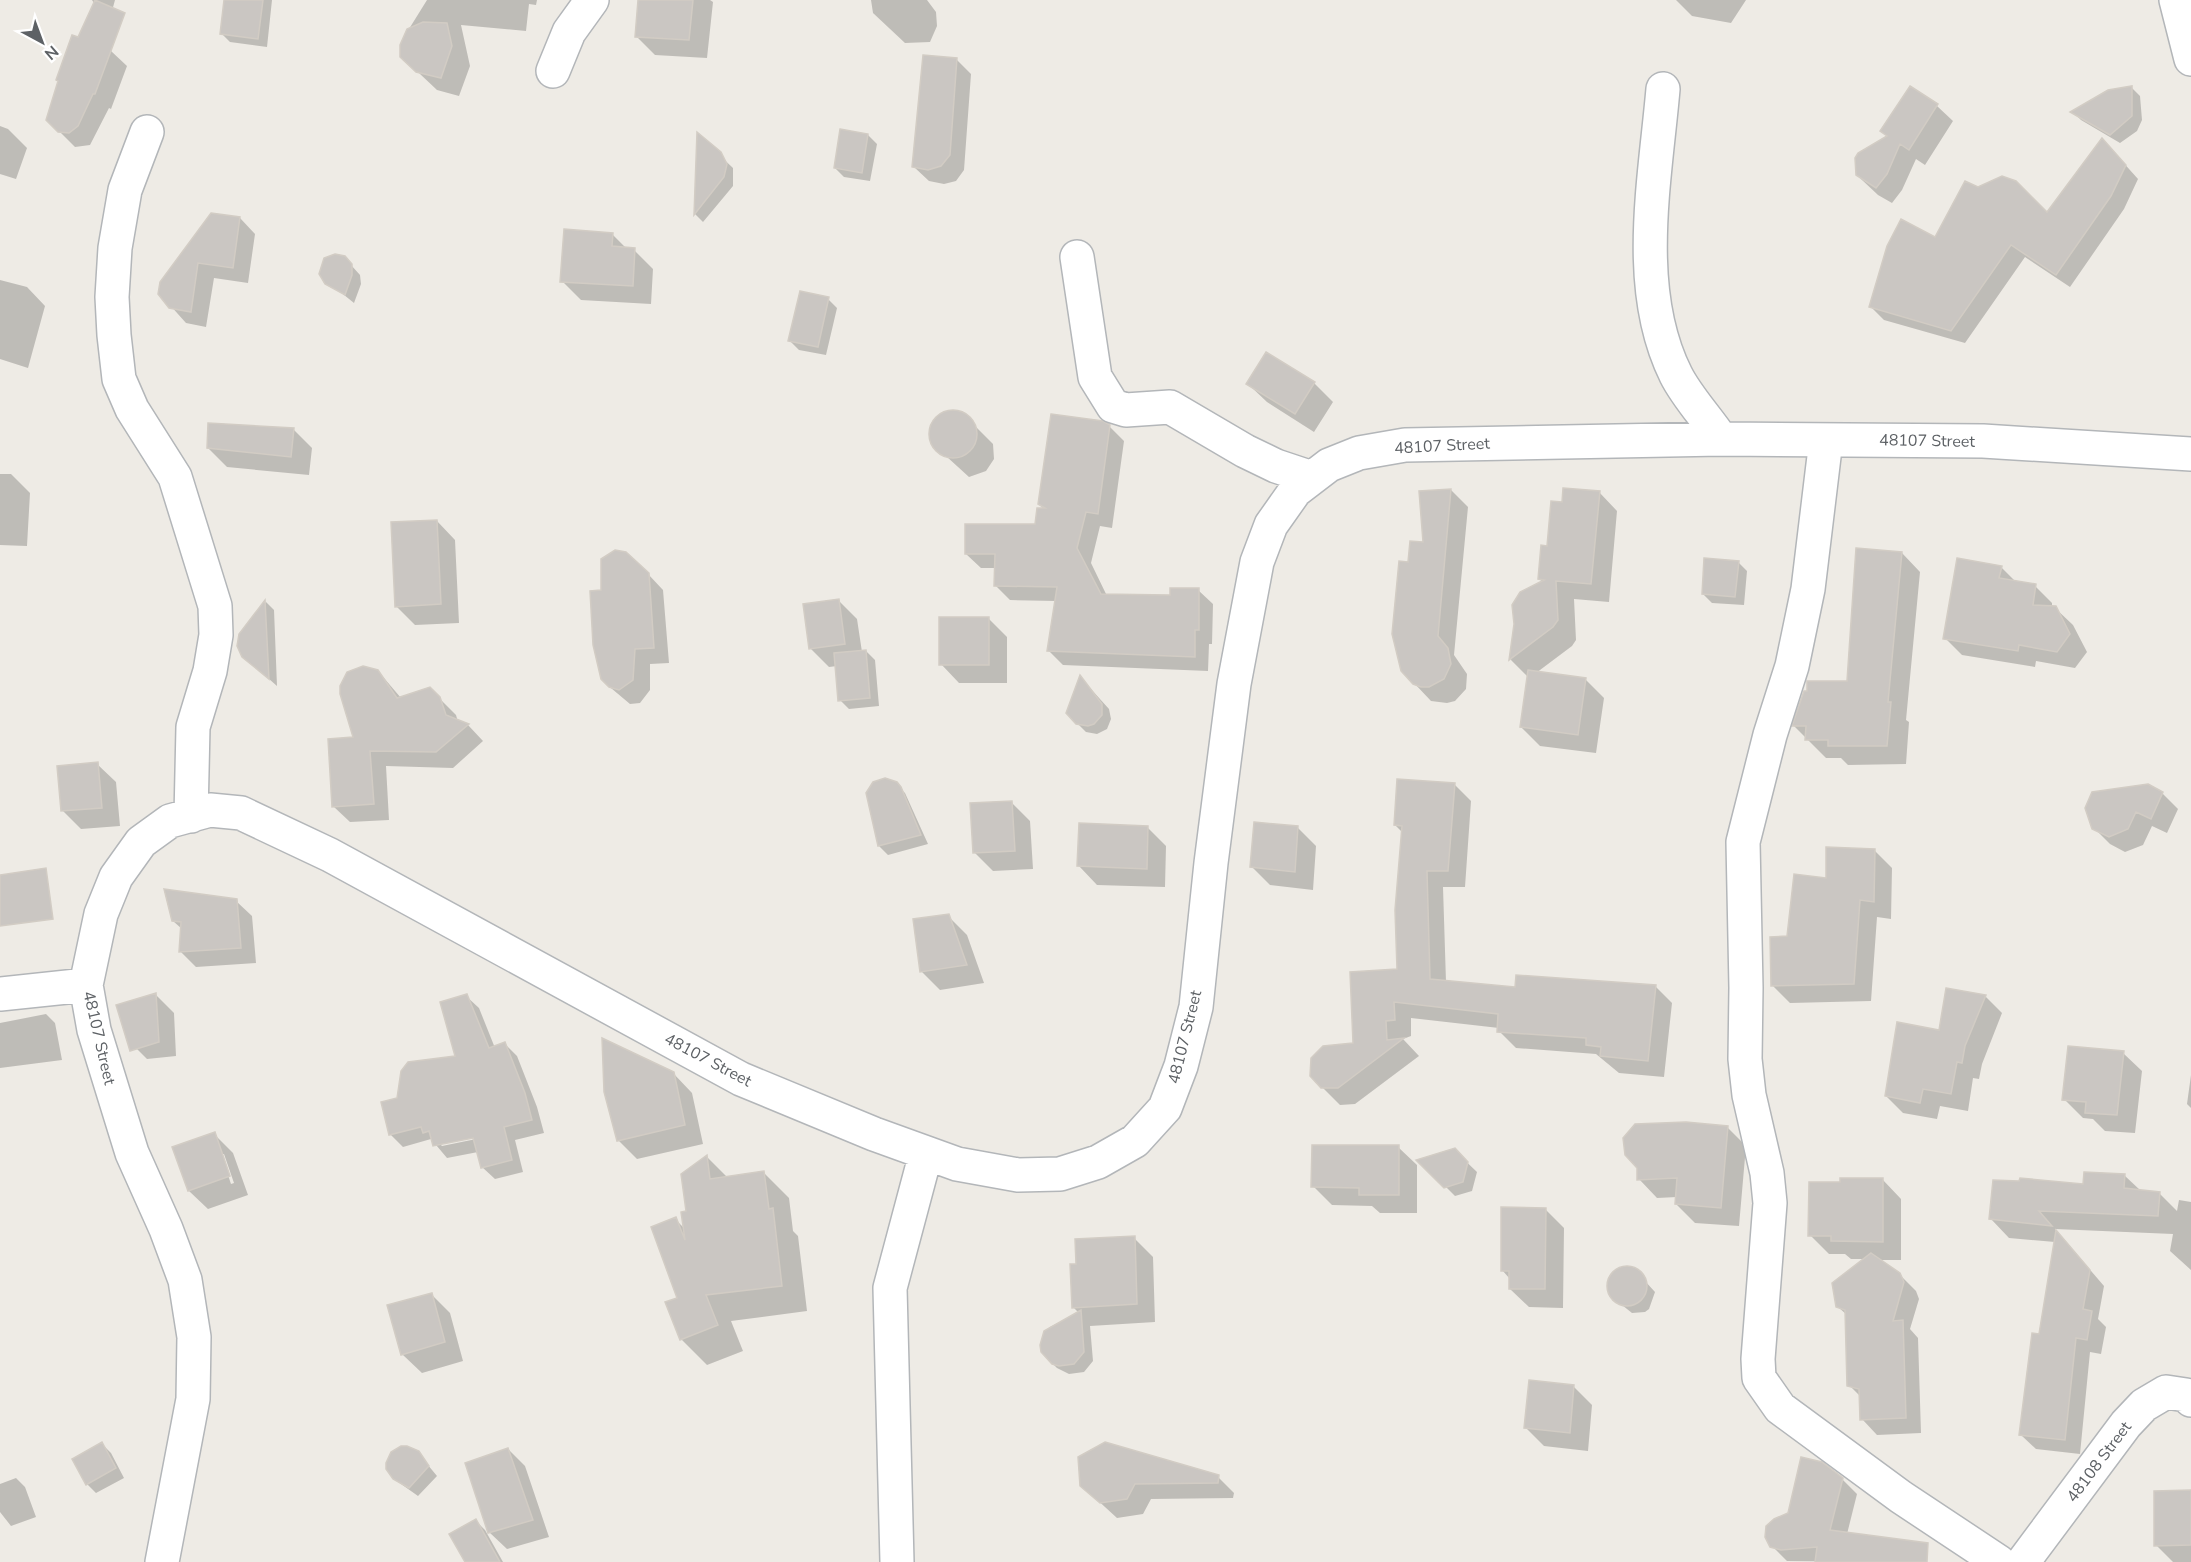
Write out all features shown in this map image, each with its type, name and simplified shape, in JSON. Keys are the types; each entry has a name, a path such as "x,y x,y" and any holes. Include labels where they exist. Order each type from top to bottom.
{"street":[{"path":"553,71 568,32 592,0"},
{"path":"2176,0 2191,59"},
{"path":"1663,89 1652,205 1651,260 1662,341 1677,377 1721,439"},
{"path":"147,132 125,190 117,236 112,297 114,335 118,379 132,409 176,477 215,606 216,635 210,671 193,727 191,816"},
{"path":"1077,257 1095,377 1113,406 1126,410 1170,407 1255,456 1312,478"},
{"name":"48107 Street","path":"162,1562 193,1400 194,1338 185,1280 166,1229 132,1153 94,1030 86,985 101,914 116,877 141,842 170,821 210,810 241,813 279,829 741,1079 957,1164 1018,1175 1060,1174 1098,1162 1135,1141 1165,1108 1181,1066 1196,1007 1211,863 1234,684 1257,562 1271,525 1295,491 1329,465 1359,453 1405,445 1721,439 1983,441 2191,454"},
{"path":"1826,440 1808,589 1794,655 1770,735 1743,842 1745,1059 1749,1095 1767,1173 1770,1203 1758,1359 1759,1378 1780,1408 1901,1497 1999,1562"},
{"path":"0,994 86,985"},
{"path":"897,1562 890,1288 926,1153"},
{"name":"48108 Street","path":"2023,1562 2126,1424 2144,1405 2166,1392 2186,1395 2191,1400"}],"building":[{"path":"95,0 125,13 95,94 78,126 69,133 58,132 46,120 58,81 56,80 72,35 78,37"},
{"path":"224,0 263,0 258,39 220,34"},
{"path":"638,0 693,0 689,40 635,37"},
{"path":"423,22 447,23 452,46 441,78 416,72 400,57 400,45 407,29"},
{"path":"923,55 957,58 950,155 941,166 928,170 912,167"},
{"path":"1910,86 1938,104 1909,150 1900,144 1887,174 1876,188 1856,175 1855,158 1858,153 1887,136 1880,131"},
{"path":"2132,86 2132,116 2110,135 2070,112 2108,90"},
{"path":"840,129 868,134 862,173 834,168"},
{"path":"697,132 721,152 727,164 724,177 694,215"},
{"path":"2102,138 2126,165 2111,196 2056,275 2011,245 1951,331 1869,307 1887,246 1901,219 1935,237 1965,181 1978,187 2002,176 2016,181 2047,212"},
{"path":"211,213 240,217 233,268 198,263 191,312 169,308 158,294 160,282"},
{"path":"564,229 613,233 612,246 635,248 633,286 560,282"},
{"path":"335,254 345,256 352,264 352,275 345,295 325,284 319,274 324,258"},
{"path":"800,291 829,297 818,347 788,341"},
{"path":"1266,352 1315,382 1295,414 1246,384"},
{"path":"953,410 970,417 977,434 970,451 953,458 936,451 929,434 936,417"},
{"path":"1051,414 1103,421 1110,425 1098,514 1086,512 1077,548 1101,594 1170,595 1170,588 1199,588 1199,630 1195,630 1195,657 1047,651 1057,587 994,586 995,554 965,554 965,524 1035,524 1037,508 1045,508 1038,504"},
{"path":"208,423 294,428 291,457 207,448"},
{"path":"1563,488 1600,491 1591,584 1556,581 1558,620 1553,627 1509,660 1514,624 1512,605 1520,592 1544,580 1538,579 1541,545 1547,546 1551,501 1562,502"},
{"path":"1451,489 1438,636 1448,648 1451,664 1444,679 1429,687 1421,687 1413,684 1401,671 1392,634 1399,561 1408,562 1410,541 1423,542 1419,491"},
{"path":"437,520 441,604 395,607 391,522"},
{"path":"1856,548 1902,552 1888,702 1891,702 1887,746 1828,746 1828,740 1805,740 1806,726 1792,726 1804,691 1807,691 1807,681 1847,681"},
{"path":"615,550 626,552 649,573 654,648 635,649 633,680 619,690 609,687 601,679 593,645 590,591 601,590 601,559"},
{"path":"1704,558 1739,561 1735,597 1702,594"},
{"path":"1957,558 2002,566 1999,578 2036,584 2033,605 2056,606 2070,634 2057,652 2019,645 2018,651 1943,639"},
{"path":"839,599 845,644 809,649 803,604"},
{"path":"265,600 269,679 242,657 237,646 239,634"},
{"path":"939,617 989,617 989,665 939,665"},
{"path":"866,650 870,698 838,701 834,653"},
{"path":"363,666 378,670 397,698 430,687 440,697 446,715 469,724 436,752 370,751 374,804 332,807 328,739 353,737 340,694 340,686 347,672"},
{"path":"1528,670 1586,678 1578,735 1520,727"},
{"path":"1080,675 1102,704 1102,715 1094,724 1088,726 1076,724 1066,713"},
{"path":"98,762 102,808 61,811 57,766"},
{"path":"885,778 897,782 901,787 921,835 878,846 866,793 873,782"},
{"path":"1397,779 1455,783 1448,871 1427,871 1430,979 1515,987 1516,975 1656,985 1648,1061 1600,1056 1601,1047 1586,1045 1586,1038 1497,1032 1498,1014 1394,1002 1395,1020 1386,1021 1387,1040 1404,1038 1338,1088 1321,1088 1310,1076 1311,1058 1323,1046 1353,1043 1350,972 1397,969 1395,910 1402,826 1394,825"},
{"path":"2148,784 2163,792 2151,819 2136,812 2128,829 2109,837 2092,829 2085,808 2092,792"},
{"path":"1012,801 1015,851 973,853 970,803"},
{"path":"1254,822 1298,826 1295,872 1250,867"},
{"path":"1079,823 1148,826 1147,869 1077,866"},
{"path":"1826,847 1875,849 1874,902 1860,900 1854,984 1771,986 1770,937 1787,936 1794,874 1826,878"},
{"path":"46,868 53,919 0,926 0,875"},
{"path":"164,889 237,899 241,948 179,952 181,922 172,921"},
{"path":"949,914 967,965 920,972 913,919"},
{"path":"1946,988 1986,995 1965,1046 1962,1063 1957,1062 1951,1094 1923,1089 1920,1103 1885,1096 1897,1022 1939,1030"},
{"path":"156,993 159,1042 130,1051 116,1005"},
{"path":"467,994 489,1048 505,1042 525,1093 532,1120 504,1127 512,1160 481,1168 473,1138 433,1146 429,1131 423,1133 421,1127 389,1135 381,1102 397,1098 401,1071 408,1062 455,1056 440,1002"},
{"path":"602,1038 674,1072 685,1125 617,1141 604,1092"},
{"path":"2068,1046 2124,1051 2117,1115 2085,1113 2086,1102 2062,1100"},
{"path":"1686,1122 1728,1126 1721,1208 1675,1204 1677,1178 1637,1180 1637,1168 1625,1155 1623,1138 1635,1124"},
{"path":"215,1132 230,1176 188,1191 172,1147"},
{"path":"1312,1145 1399,1145 1399,1195 1359,1195 1359,1188 1311,1187"},
{"path":"1455,1148 1468,1162 1463,1182 1444,1188 1416,1160"},
{"path":"707,1155 710,1179 764,1171 769,1209 773,1208 782,1286 706,1295 718,1325 680,1340 665,1302 677,1298 651,1227 676,1217 685,1240 681,1212 686,1211 681,1174"},
{"path":"2084,1172 2125,1174 2124,1188 2160,1192 2158,1216 2039,1211 2052,1226 1989,1219 1993,1180 2019,1181 2020,1178 2083,1184"},
{"path":"1840,1178 1883,1178 1883,1242 1831,1241 1831,1236 1808,1236 1809,1182 1840,1182"},
{"path":"1501,1207 1546,1208 1545,1289 1509,1289 1509,1271 1501,1271"},
{"path":"2056,1230 2090,1270 2083,1309 2092,1311 2087,1340 2076,1338 2065,1440 2019,1435 2032,1333 2039,1334"},
{"path":"1135,1236 1137,1304 1072,1308 1070,1264 1076,1264 1075,1239"},
{"path":"1871,1253 1900,1273 1904,1282 1893,1321 1903,1320 1906,1418 1860,1420 1859,1389 1847,1386 1845,1310 1836,1307 1832,1283"},
{"path":"1627,1266 1641,1272 1647,1286 1641,1300 1627,1306 1613,1300 1607,1286 1613,1272"},
{"path":"432,1293 445,1342 401,1355 387,1305"},
{"path":"1081,1310 1084,1352 1074,1364 1059,1366 1052,1364 1041,1352 1040,1345 1044,1331"},
{"path":"1529,1380 1574,1385 1570,1433 1524,1428"},
{"path":"102,1442 116,1468 86,1485 72,1459"},
{"path":"1105,1442 1219,1475 1218,1483 1135,1484 1127,1499 1100,1503 1080,1486 1078,1457"},
{"path":"401,1446 419,1451 429,1466 409,1488 393,1479 386,1469 391,1452"},
{"path":"508,1448 533,1520 488,1533 465,1463"},
{"path":"1801,1457 1822,1462 1843,1478 1830,1530 1928,1543 1927,1562 1815,1562 1817,1547 1781,1550 1770,1547 1765,1537 1766,1526 1774,1519 1788,1513"},
{"path":"2191,1490 2191,1545 2154,1546 2154,1491"},
{"path":"476,1519 500,1562 465,1562 449,1534"}]}
